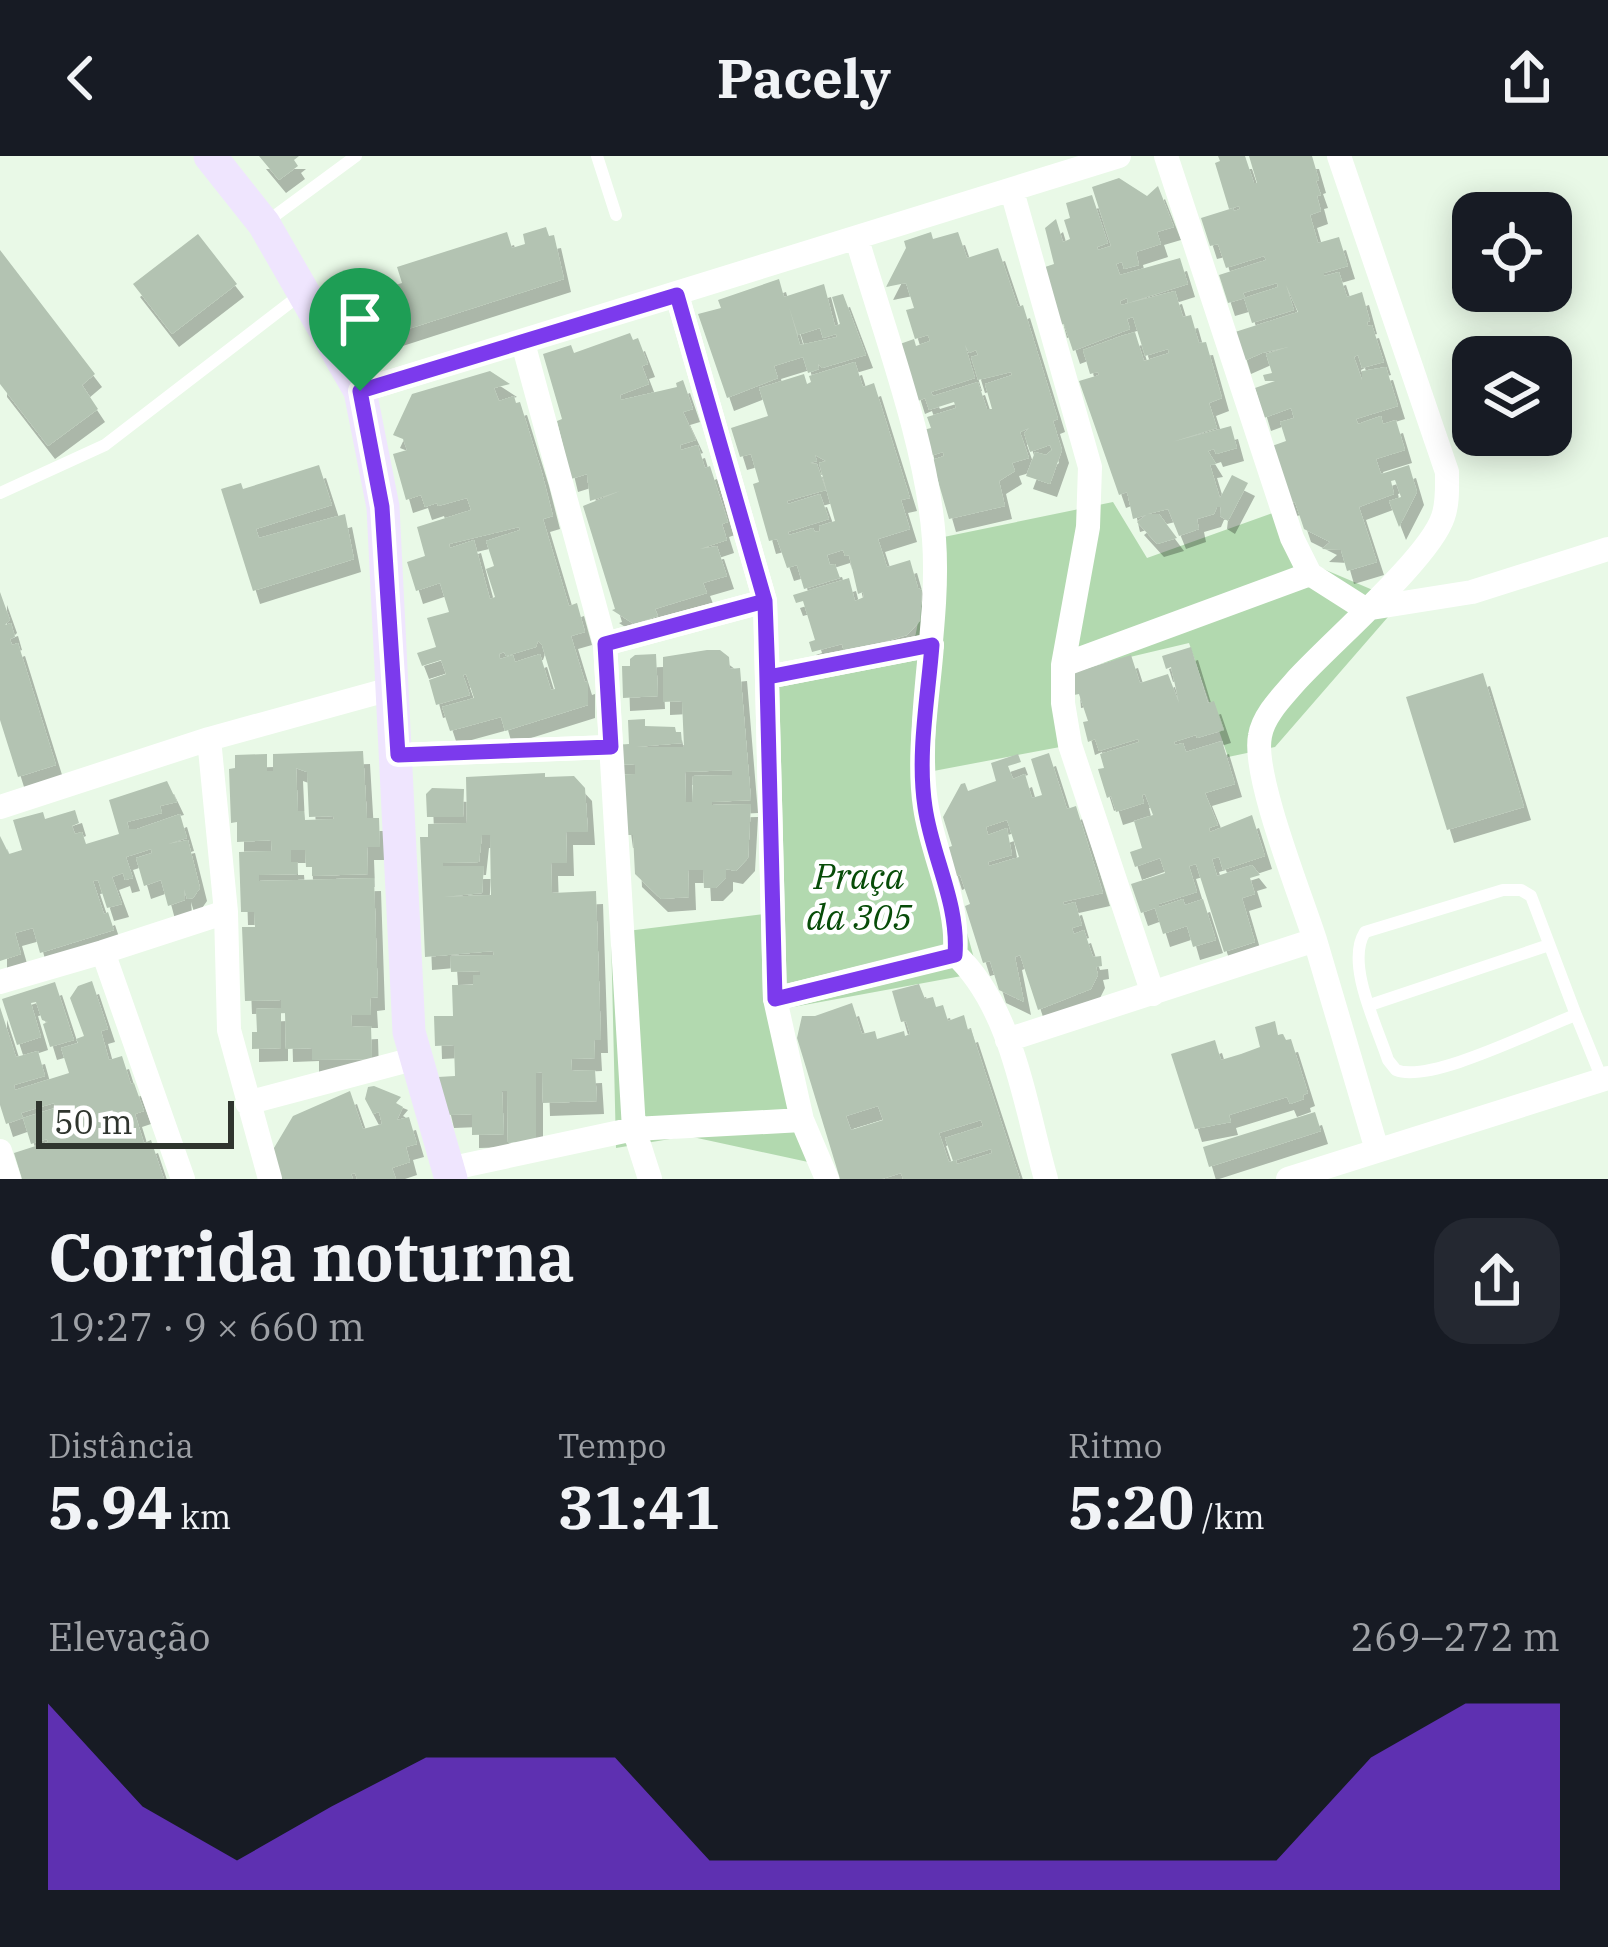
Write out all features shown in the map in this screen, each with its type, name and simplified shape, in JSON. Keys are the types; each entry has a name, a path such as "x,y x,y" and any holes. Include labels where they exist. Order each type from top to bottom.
{"street":[{"path":"210,156 264,224 360,391 382,507 398,755 407,1011 450,1174 634,1129 802,1120"},
{"path":"360,391 1119,156"},
{"path":"1166,156 1278,500 1310,574 1364,609 1472,592 1608,549"},
{"path":"1339,156 1447,472 1442,519 1430,543 1285,694 1260,734 1263,779 1377,1150"},
{"path":"1012,191 1090,467 1088,527 1063,664 1070,745 1153,994"},
{"path":"857,239 922,466 934,539 923,773 925,809 957,932 955,955"},
{"path":"677,295 765,601 775,999 802,1120 826,1179"},
{"path":"523,343 605,644 634,1129 650,1179"},
{"path":"1063,664 1310,574"},
{"path":"605,644 765,601"},
{"path":"768,677 932,645"},
{"path":"0,807 208,739 394,688"},
{"path":"208,739 226,912 229,1030 270,1179"},
{"path":"398,755 611,747"},
{"path":"0,982 226,912"},
{"path":"1007,1040 1315,940"},
{"path":"103,952 183,1179"},
{"path":"775,999 955,955"},
{"path":"955,955 973,971 1007,1040 1046,1179"},
{"path":"248,1103 417,1058"},
{"path":"1288,1179 1605,1079"},
{"path":"0,1151 9,1179"}],"lane":[{"path":"264,224 356,156"},
{"path":"597,156 616,215"},
{"path":"0,493 105,445 305,291"},
{"path":"1576,1015 1534,1035 1406,1074 1388,1060 1357,967 1358,942 1364,932 1503,890 1521,890 1531,896 1605,1079"},
{"path":"1370,1005 1549,945"}],"green space":[{"name":"Praça da 305","path":"1113,502 1147,558 1281,510 1300,559 1401,602 1275,747 1228,757 1189,643 1058,674 1060,747 923,773 978,973 788,1008 822,1165 688,1136 616,1148 611,933 765,914 759,675 914,643 934,539"}],"building":[{"path":"259,156 299,156 294,160 298,166 279,180"},
{"path":"1218,156 1245,156 1257,183 1249,156 1312,156 1321,195 1317,196 1321,211 1310,215 1318,243 1339,237 1348,266 1324,276 1339,272 1347,297 1362,292 1368,326 1372,325 1384,362 1362,368 1358,355 1354,357 1362,380 1362,371 1386,367 1398,406 1356,419 1358,424 1381,416 1383,424 1396,420 1405,450 1376,459 1381,474 1409,465 1417,492 1399,527 1389,501 1401,497 1395,480 1391,481 1394,494 1359,507 1377,562 1347,571 1341,550 1322,549 1330,542 1304,529 1295,502 1289,503 1272,446 1286,441 1280,422 1294,418 1291,408 1264,418 1255,388 1275,381 1265,381 1263,375 1272,373 1266,354 1288,347 1262,353 1244,361 1235,332 1298,312 1286,285 1294,310 1252,323 1244,298 1228,303 1219,275 1266,260 1264,256 1226,268 1218,244 1210,246 1201,218 1240,209 1239,206 1229,209 1215,163 1220,161","holes":["1277,283 1278,287 1245,298 1243,293"]},
{"path":"1119,178 1147,196 1158,186 1174,227 1157,232 1161,244 1136,252 1139,265 1124,269 1122,262 1116,264 1120,275 1180,258 1188,284 1128,303 1127,298 1121,305 1175,291 1183,317 1191,315 1199,343 1206,342 1222,398 1209,403 1217,428 1172,442 1231,426 1237,448 1216,454 1214,449 1208,451 1216,464 1210,465 1220,498 1232,475 1248,483 1228,521 1217,507 1214,514 1197,519 1199,529 1179,536 1164,499 1168,509 1148,514 1159,514 1177,538 1157,544 1137,522 1146,515 1133,519 1127,492 1119,495 1079,381 1099,375 1090,374 1083,350 1121,336 1135,332 1144,361 1169,353 1168,349 1145,356 1133,317 1127,319 1130,329 1073,351 1064,324 1060,325 1045,267 1054,264 1045,228 1056,219 1063,242 1070,239 1064,220 1070,218 1066,203 1092,195 1108,243 1098,250 1111,246 1092,187"},
{"path":"546,227 549,236 554,235 564,279 377,339 367,305 363,306 361,286 386,278 389,287 402,283 397,267 507,232 512,248 525,244 523,234"},
{"path":"931,232 933,239 958,232 967,258 998,248 1018,307 1023,305 1058,419 1053,421 1062,450 1050,484 1026,476 1035,452 1046,455 1052,450 1050,445 1030,452 1024,433 1029,428 1020,432 1029,458 1012,463 1015,471 999,481 1005,506 949,519 932,460 944,456 943,452 930,456 923,430 931,428 927,417 956,408 954,402 929,410 925,398 918,401 900,344 930,341 928,335 915,339 906,310 914,308 906,283 886,287 906,248 904,241","holes":["965,345 969,353 976,350 978,355 971,357 978,380 1011,372 985,384 992,409 987,409 978,382 933,396 931,392 975,378"]},
{"path":"198,234 237,284 172,334 133,284"},
{"path":"0,250 95,374 82,385 98,409 48,446 0,384"},
{"path":"779,279 784,297 824,284 835,326 840,324 832,297 843,294 866,355 822,368 818,364 819,369 808,373 803,357 774,366 778,378 727,398 698,314 721,308 718,300","holes":["789,307 798,335 820,328 823,338 837,337 800,345"]},
{"path":"630,333 633,340 638,338 648,364 642,366 649,384 620,395 621,400 677,387 683,380 693,409 683,412 696,440 680,445 681,450 698,445 728,522 722,524 727,540 700,549 717,546 727,576 703,583 707,593 655,609 658,616 634,624 612,610 583,506 620,491 590,501 587,474 571,479 557,421 562,419 543,354 571,345 574,353"},
{"path":"855,362 863,387 874,383 910,498 901,500 910,529 878,539 887,567 910,560 922,590 920,621 907,635 844,652 842,644 812,652 809,642 815,640 803,601 796,603 793,595 849,578 855,601 864,597 863,592 858,594 849,555 843,550 827,555 840,578 804,589 797,565 787,568 777,539 769,541 753,484 759,482 751,454 740,457 731,428 768,416 759,388 804,374 807,384 809,376","holes":["815,455 826,461 819,463 835,521 819,526 820,531 813,528 789,535 829,519 820,494 787,501 826,490 817,464 810,463 817,461"]},
{"path":"490,371 510,384 494,388 499,401 514,396 520,402 542,473 553,516 543,519 569,606 577,603 585,632 571,636 588,681 588,705 505,731 501,717 450,731 442,707 474,698 466,674 470,695 436,705 429,680 446,674 441,660 422,666 417,653 436,647 427,618 449,612 440,583 416,591 407,562 425,556 417,527 471,510 467,498 425,507 421,495 406,500 393,454 407,450 403,439 393,435 412,394","holes":["519,527 486,541 494,566 486,569 495,597 490,599 474,540 450,548 449,544","538,641 542,645 555,689 551,690 540,654 515,662 513,655 500,659 499,654 536,647"]},
{"path":"319,465 332,505 256,529 259,538 345,514 354,559 253,591 221,489 241,483 243,489"},
{"path":"0,592 10,620 5,625 11,623 15,637 10,639 12,645 18,643 56,765 18,777 0,720"},
{"path":"1191,647 1208,703 1214,701 1224,730 1175,745 1183,743 1186,752 1222,741 1235,784 1205,793 1218,825 1209,828 1210,832 1252,815 1265,856 1223,870 1219,857 1212,859 1217,876 1252,865 1260,875 1250,878 1255,894 1242,898 1255,942 1224,952 1196,864 1189,866 1197,892 1159,907 1203,899 1216,940 1193,947 1187,926 1163,934 1155,908 1141,913 1131,884 1165,873 1160,858 1135,867 1130,852 1142,848 1134,821 1153,815 1145,794 1144,803 1116,812 1098,769 1104,768 1100,754 1139,742 1099,751 1095,739 1088,742 1083,722 1088,721 1079,694 1074,695 1072,673 1131,655 1140,683 1168,674 1179,703 1171,667 1166,669 1162,656"},
{"path":"720,650 729,657 730,669 740,668 751,800 712,805 751,804 748,858 736,871 726,869 726,878 716,888 704,888 703,870 688,870 689,897 661,899 635,874 633,835 626,835 618,775 635,774 635,764 615,765 614,745 629,744 628,720 645,719 645,726 675,727 682,743 636,747 684,747 682,701 663,702 663,657","holes":["732,770 732,775 693,776 692,802 686,802 685,772"]},
{"path":"656,654 658,696 623,698 622,666 630,666 635,655"},
{"path":"1483,673 1524,807 1447,830 1406,697"},
{"path":"363,751 367,818 379,818 380,847 367,847 368,874 312,876 305,850 291,850 298,874 259,875 259,881 374,878 378,997 370,998 371,1015 351,1015 352,1027 371,1026 372,1059 312,1060 312,1048 286,1049 285,1013 281,1013 281,1048 252,1049 256,1009 281,1008 281,1000 245,1001 242,927 255,927 254,912 241,912 239,852 272,851 271,840 237,842 237,822 231,823 229,769 235,768 235,755 267,754 267,771 273,771 273,754","holes":["296,768 307,772 309,817 334,819 305,820 304,811 298,811"]},
{"path":"1049,753 1067,809 1076,806 1103,893 1063,902 1075,902 1082,925 1072,928 1074,934 1084,930 1093,957 1101,956 1102,966 1096,967 1098,975 1091,989 1038,1010 1020,955 1015,957 1024,1002 999,990 990,961 983,963 965,906 970,904 946,848 952,846 943,817 961,784 968,791 996,781 991,763 1018,754 1021,762 1008,766 1013,779 1025,774 1032,798 1042,795 1031,759","holes":["1007,820 1019,857 989,866 988,862 1012,855 1007,828 988,835 986,827"]},
{"path":"545,773 545,777 574,776 585,788 588,832 566,832 567,863 551,863 552,893 596,891 601,1040 594,1040 595,1058 571,1059 572,1071 595,1070 597,1101 543,1103 542,1072 536,1073 536,1141 508,1143 507,1091 502,1091 504,1134 472,1135 472,1114 447,1115 438,1077 455,1076 454,1045 435,1046 434,1016 453,1016 452,985 473,985 473,975 480,975 480,971 451,972 450,956 494,955 493,951 425,957 420,837 428,837 428,824 467,823 466,777","holes":["482,835 490,835 491,895 444,897 482,893 484,866 443,863 479,862"]},
{"path":"167,781 177,802 160,806 162,813 127,822 129,829 137,829 180,814 187,838 168,844 188,840 200,888 193,898 187,899 184,889 185,900 168,906 161,880 144,886 136,858 152,853 151,849 126,857 133,878 125,880 123,873 112,877 122,904 107,908 98,880 93,881 114,930 40,953 33,928 15,933 21,954 0,961 0,836 9,854 22,850 13,820 43,812 45,819 75,810 79,823 72,826 75,834 82,832 86,844 119,834 109,800"},
{"path":"432,788 464,789 463,817 427,817 426,794"},
{"path":"92,981 108,1029 101,1031 109,1060 122,1056 144,1111 135,1114 144,1143 151,1140 164,1179 22,1179 14,1153 48,1142 31,1144 23,1118 6,1124 0,1105 0,1007 16,1057 38,1051 45,1076 14,1085 15,1090 69,1073 61,1048 84,1036 70,998 78,986","holes":["54,1103 55,1108 23,1118 21,1113"]},
{"path":"55,982 74,1040 50,1047 43,1024 48,1022 42,1020 36,1002 31,1003 41,1037 17,1045 2,999"},
{"path":"919,984 925,999 933,997 936,1007 943,1005 948,1021 964,1015 1020,1179 903,1179 901,1173 882,1179 840,1179 797,1038 802,1016 852,1003 862,1034 875,1031 877,1039 904,1031 905,1036 910,1034 906,1021 901,1022 892,991","holes":["878,1106 883,1120 851,1130 846,1116","981,1120 983,1126 945,1138 953,1161 949,1162 939,1133","991,1149 992,1153 957,1164 956,1160"]},
{"path":"1275,1021 1278,1035 1291,1039 1308,1093 1304,1099 1290,1104 1287,1097 1229,1115 1231,1122 1195,1129 1171,1054 1215,1040 1221,1060 1241,1054 1260,1047 1255,1027"},
{"path":"368,1087 401,1097 396,1103 403,1107 397,1120 409,1117 417,1144 406,1147 410,1162 392,1168 396,1179 357,1179 355,1173 353,1179 280,1179 271,1153 293,1116 350,1091 363,1129 382,1124 379,1112 373,1114 365,1099"},
{"path":"1315,1112 1321,1131 1209,1167 1203,1147"}],"route":[{"path":"360,391 382,507 398,755 611,747 605,644 765,601 768,677 932,645 925,809 952,906 955,955 775,999 765,601 677,295 360,391"}]}
